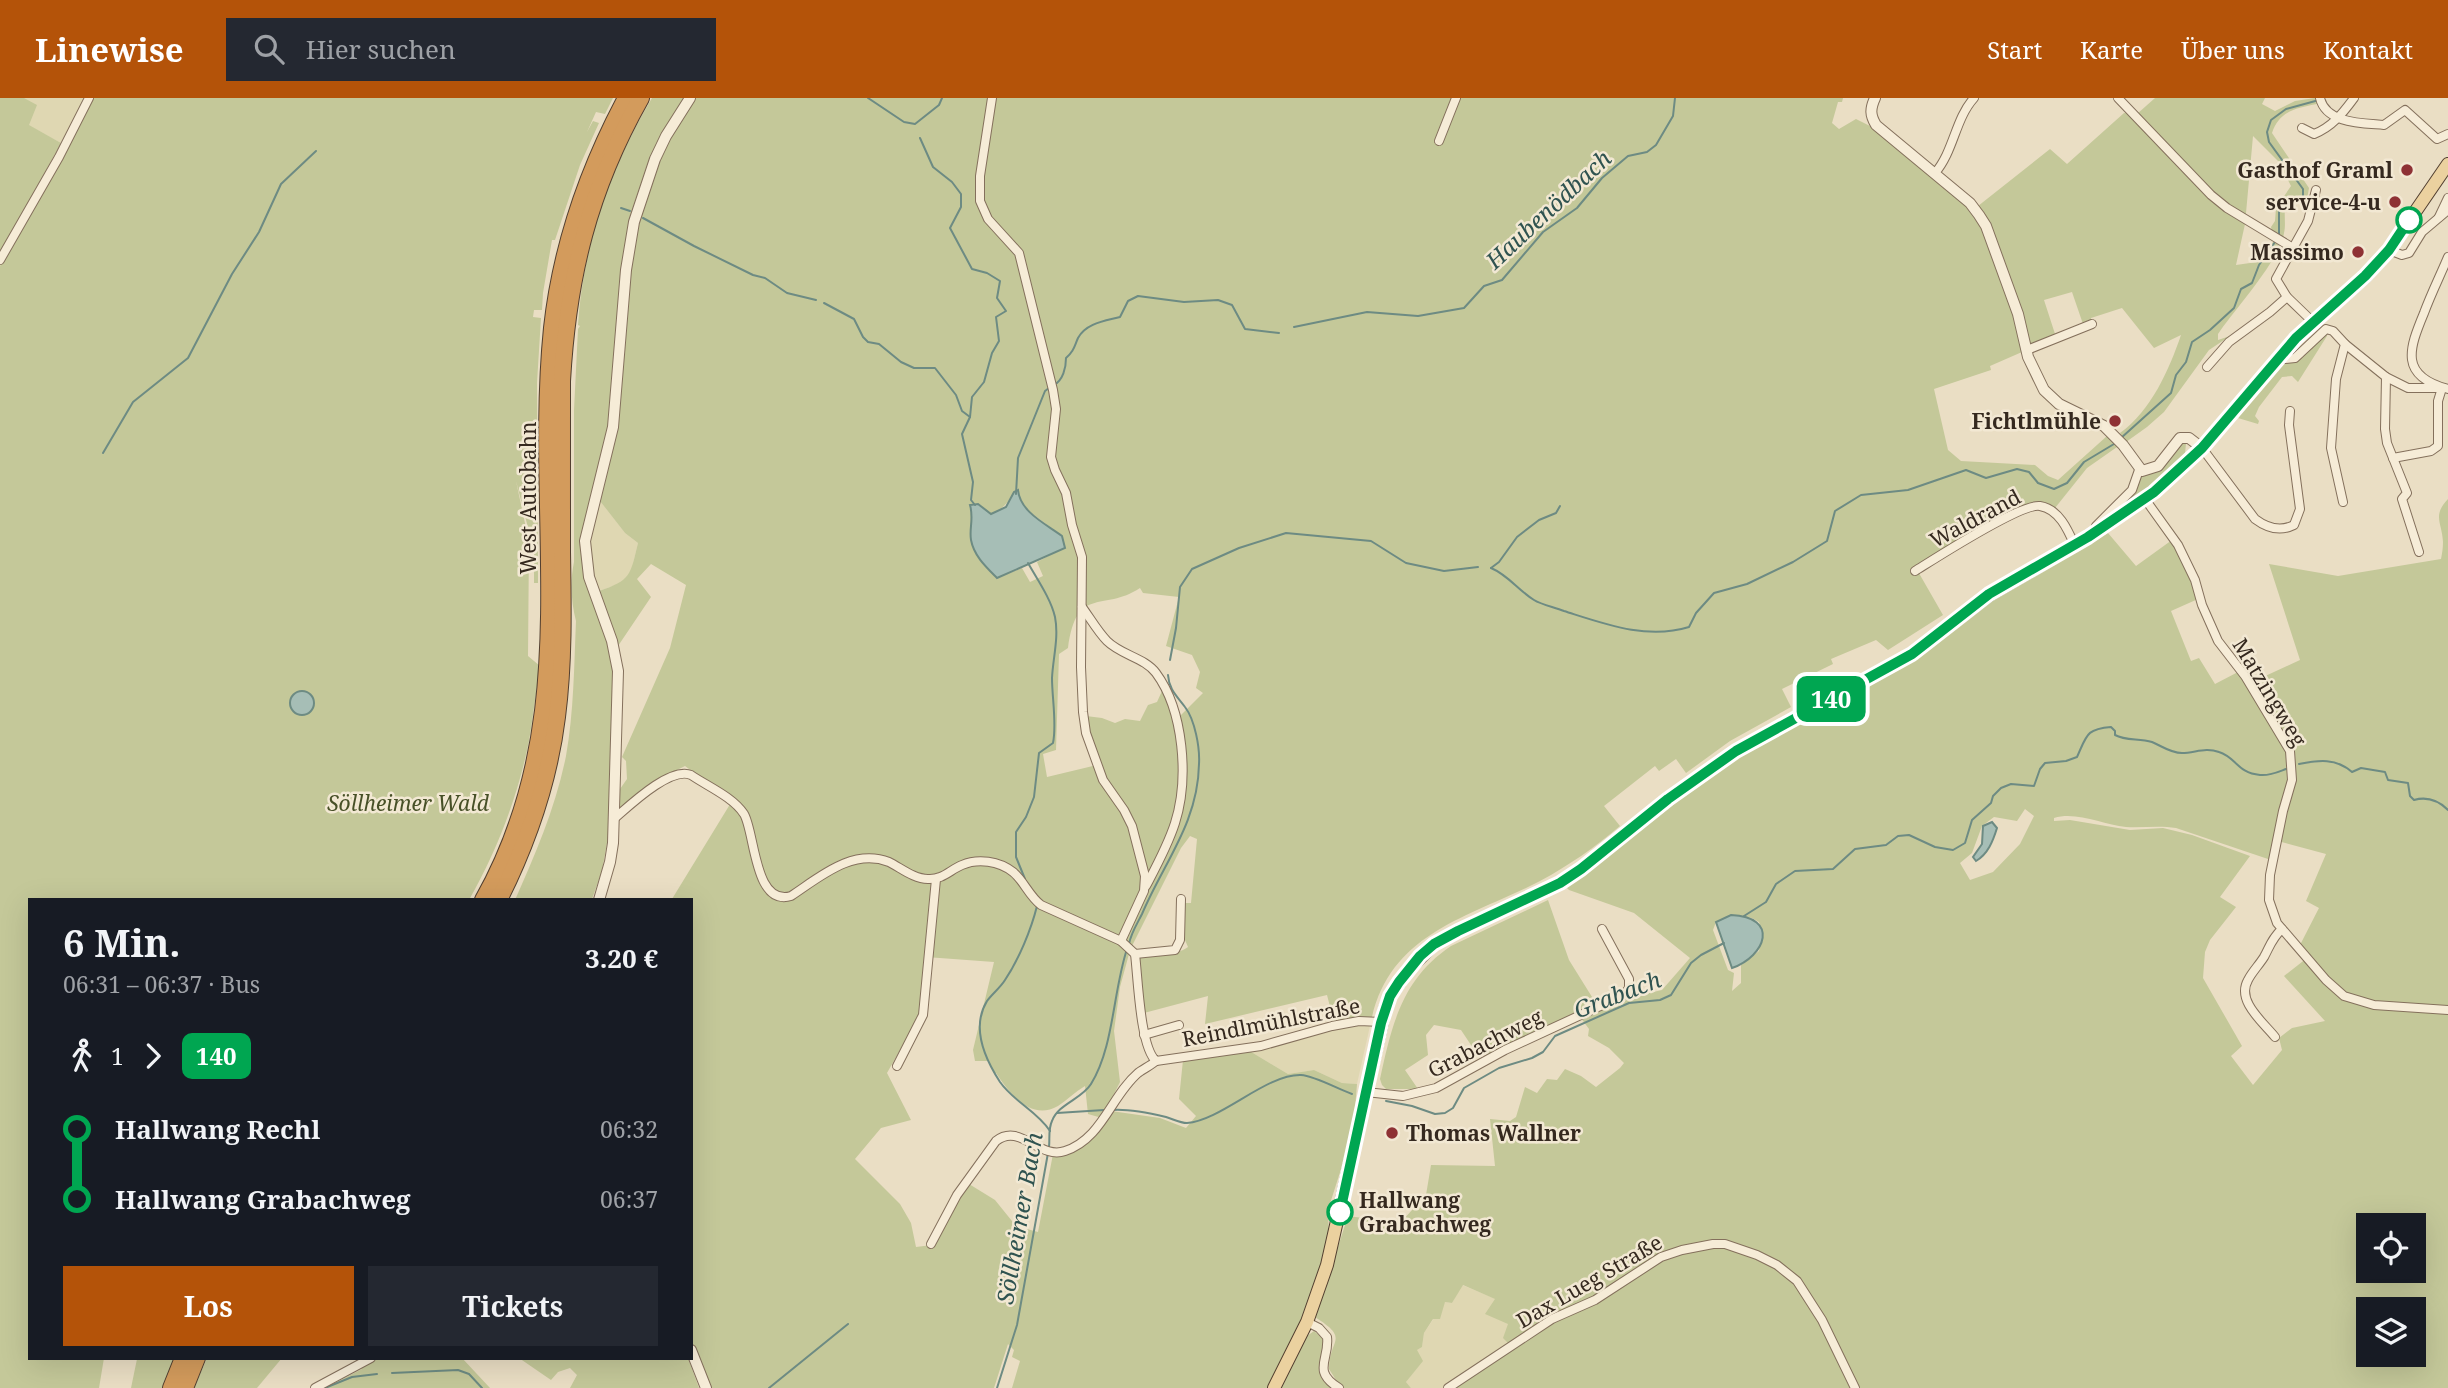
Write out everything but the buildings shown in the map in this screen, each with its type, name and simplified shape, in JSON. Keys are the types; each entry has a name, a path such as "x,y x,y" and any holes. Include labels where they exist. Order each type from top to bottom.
{"highway":[{"name":"West Autobahn","path":"484,898 521,815 536,760 545,708 550,631 549,363 557,289 569,231 581,196 602,145 626,98"},
{"name":"West Autobahn","path":"500,898 532,824 547,774 557,719 563,612 562,381 574,271 602,180 641,98"},
{"path":"171,1388 182,1360"},
{"path":"185,1388 196,1360"}],"main road":[{"path":"1274,1388 1307,1322 1327,1265 1381,1023 1390,996 1420,956 1434,944 1458,931 1560,883 1668,799 1736,751 1912,654 1989,594 2060,555 2145,499 2202,448 2280,356 2389,250 2448,164"}],"street":[{"path":"0,260 59,157 89,98"},
{"path":"600,898 610,862 615,818 618,671 612,641 589,577 586,541 613,427 626,270 634,222 655,159 690,98"},
{"path":"992,98 980,176 980,201 988,219 1019,253 1053,387 1056,409 1051,457 1066,493 1082,557 1082,677 1086,733 1103,780 1132,826 1143,866 1144,891"},
{"path":"1439,141 1456,98"},
{"path":"1875,98 1870,109 1876,125 1970,203 1986,226 2018,314 2033,369 2044,390 2059,404 2095,421 2115,436 2139,470 2146,471 2158,466 2180,438 2189,438 2202,448 2255,519 2262,524 2286,529 2294,525 2300,509 2289,425 2290,411"},
{"path":"1935,173 1954,142 1964,109 1974,98"},
{"path":"2118,98 2211,195 2237,215 2289,245"},
{"path":"2302,128 2315,134 2325,130 2354,98"},
{"path":"2321,101 2338,118 2384,125 2405,110 2437,139 2448,134"},
{"path":"2313,322 2287,297 2276,279 2289,245 2308,221 2316,190"},
{"path":"2439,218 2448,198"},
{"path":"2389,250 2402,255 2409,253 2422,232 2448,210"},
{"path":"2445,388 2419,376 2410,352 2415,333 2448,257"},
{"path":"2207,368 2229,342 2287,297"},
{"path":"2027,350 2092,324"},
{"path":"2280,356 2286,359 2295,358 2326,329 2333,331 2386,377 2408,388 2445,388"},
{"path":"2343,502 2331,445 2336,379 2345,344"},
{"path":"2386,377 2385,429 2407,493 2402,499 2419,552"},
{"path":"2393,458 2436,449 2439,442 2438,413 2445,388"},
{"path":"2088,537 2132,490 2139,470"},
{"name":"Matzingweg","path":"2145,499 2178,545 2195,580 2202,605 2218,641 2245,676 2290,751 2292,780 2283,811 2269,887 2272,914 2326,980 2344,996 2374,1005 2448,1010"},
{"name":"Waldrand","path":"1915,570 2026,508 2037,506 2048,508 2057,516 2066,526 2075,545"},
{"path":"1082,607 1107,642 1157,674 1174,706 1179,726 1181,775 1178,811 1169,839 1144,891 1127,947"},
{"path":"615,818 644,793 685,772 739,808 746,817 763,880 777,895 787,897 829,870 861,858 882,860 918,878 936,879 964,864 985,860 1013,872 1037,902 1127,947 1175,950 1180,940 1181,899"},
{"path":"897,1066 923,1015 936,879"},
{"name":"Grabachweg","path":"1366,1092 1403,1096 1436,1088 1505,1050 1624,995 1629,988 1629,979 1602,929"},
{"path":"2275,1037 2249,1004 2244,991 2269,945 2282,929"},
{"name":"Reindlmühlstraße","path":"1127,947 1144,1035 1150,1056 1156,1061 1261,1046 1359,1021 1381,1023"},
{"name":"Reindlmühlstraße","path":"1144,1035 1179,1025"},
{"path":"931,1244 957,1195 1002,1136 1014,1135 1048,1151 1064,1152 1091,1135 1138,1073 1156,1061"},
{"name":"Dax Lueg Straße","path":"1448,1388 1552,1319 1595,1300 1661,1257 1682,1250 1726,1244 1777,1265 1797,1280 1822,1320 1855,1388"},
{"path":"1307,1322 1320,1328 1327,1337 1323,1368 1330,1382 1339,1388"},
{"path":"693,1355 706,1388"},
{"path":"315,1388 368,1360"}],"shaded area":[{"path":"24,98 84,98 61,143 28,125"},
{"path":"600,501 625,533 638,543 631,572 621,583 599,591 591,566 590,542 593,519"},
{"path":"1372,1017 1357,1084 1342,1083 1314,1070 1288,1074 1248,1050 1334,1022"},
{"path":"1462,1285 1496,1299 1509,1324 1513,1348 1453,1388 1411,1388 1406,1382 1422,1361 1416,1350 1422,1347 1424,1333 1445,1302 1452,1303"}],"green space":[{"path":"0,98 24,98 37,105 29,125 61,143 0,255"},
{"name":"Söllheimer Wald","path":"92,98 613,98 605,114 596,112 587,132 593,121 599,123 580,165 555,240 552,240 542,310 534,310 533,317 541,318 537,383 538,583 534,583 534,551 516,481 529,542 528,656 540,666 529,741 513,803 489,862 470,898 28,898 28,1360 104,1360 99,1388 0,1388 0,266"},
{"path":"652,98 1843,98 1842,102 1838,102 1832,123 1839,129 1856,119 1874,128 1973,210 2050,149 2067,164 2124,113 2137,114 2155,98 2265,98 2262,104 2275,111 2295,101 2315,98 2317,104 2295,109 2284,115 2272,133 2309,188 2307,199 2285,206 2285,230 2281,244 2266,270 2218,334 2218,340 2230,336 2209,350 2164,412 2126,442 2120,433 2150,402 2165,376 2181,335 2154,348 2122,308 2091,318 2091,322 2083,324 2072,292 2044,300 2056,337 1990,366 1991,370 1934,389 1948,450 1961,461 2035,465 2048,476 2058,480 2107,436 2112,438 2117,447 2087,468 2055,508 2036,505 1916,568 1943,615 1888,650 1876,640 1831,659 1833,664 1782,689 1791,707 1730,741 1686,773 1676,759 1659,771 1655,766 1604,806 1620,826 1592,848 1551,875 1463,917 1416,945 1397,964 1382,988 1372,1017 1334,1022 1327,995 1205,1024 1208,996 1144,1013 1138,959 1188,947 1182,933 1183,903 1191,903 1197,839 1190,836 1181,848 1132,946 1123,938 1122,948 1129,954 1120,987 1114,1031 1120,1082 1102,1118 1088,1114 1085,1086 1058,1106 1038,1110 1021,1103 994,1073 988,1061 975,1061 973,1050 994,962 926,957 922,1011 887,1073 911,1120 881,1128 855,1159 900,1204 911,1223 916,1247 932,1245 944,1220 969,1184 995,1200 1016,1226 1038,1232 1053,1154 1065,1153 1111,1111 1160,1118 1186,1128 1196,1116 1179,1099 1183,1060 1248,1050 1288,1074 1314,1070 1342,1083 1357,1084 1355,1109 1342,1166 1328,1210 1329,1237 1310,1302 1270,1388 1012,1388 1020,1361 1012,1357 1014,1350 1008,1344 994,1388 709,1388 693,1345 693,898 673,898 732,801 685,766 663,777 619,809 620,789 627,779 626,761 622,757 670,648 686,585 651,564 637,579 651,597 618,646 599,591 617,584 628,575 638,543 625,533 600,501 591,498 581,547 583,574 607,640 615,672 609,832 602,871 592,898 516,898 557,793 571,722 576,621 572,577 578,325 593,236 624,151","holes":["2253,136 2279,162 2291,186 2276,208 2275,221 2271,227 2274,241 2257,262 2236,265 2245,224","1014,492 1030,512 1062,536 1064,548 1037,562 1043,576 1030,582 1022,568 997,578 984,564 974,545 974,518 998,511","1140,588 1143,593 1179,597 1166,646 1192,655 1200,672 1196,688 1203,693 1175,721 1162,691 1157,702 1148,705 1140,721 1125,719 1115,723 1086,716 1097,765 1047,777 1043,754 1056,750 1059,654 1068,648 1078,615 1093,603 1114,599"]},
{"path":"2327,331 2327,336 2298,382 2292,376 2282,377 2259,407 2255,416 2258,424 2238,418 2252,397 2283,363 2292,362"},
{"path":"2181,442 2186,443 2185,454 2146,489 2126,502 2141,477"},
{"path":"2448,499 2448,1008 2395,1006 2355,999 2332,984 2300,945 2319,908 2306,901 2326,854 2278,841 2296,775 2294,758 2289,759 2291,776 2271,860 2176,828 2117,826 2072,816 2054,818 2054,821 2070,820 2130,830 2163,828 2192,835 2250,856 2220,897 2236,907 2210,940 2205,952 2203,978 2242,1046 2231,1056 2253,1085 2282,1050 2279,1038 2292,1028 2325,1021 2284,976 2307,958 2331,989 2355,1003 2403,1011 2448,1012 2448,1388 1453,1388 1513,1348 1503,1338 1508,1324 1485,1314 1495,1299 1463,1285 1452,1303 1445,1302 1440,1319 1433,1319 1424,1333 1422,1347 1417,1350 1423,1361 1406,1382 1411,1388 1281,1388 1307,1336 1314,1331 1323,1338 1321,1374 1331,1387 1336,1380 1329,1369 1335,1335 1315,1317 1348,1216 1400,1223 1426,1195 1431,1165 1495,1166 1490,1119 1510,1121 1516,1117 1525,1087 1537,1093 1547,1079 1557,1080 1565,1069 1596,1087 1624,1063 1609,1048 1588,1036 1589,1029 1578,1014 1488,1057 1481,1046 1473,1048 1461,1030 1434,1025 1426,1035 1428,1055 1405,1070 1418,1089 1386,1089 1380,1079 1389,1040 1402,1004 1421,973 1451,946 1548,900 1569,960 1597,1005 1662,990 1690,958 1634,913 1569,890 1565,886 1723,766 1793,725 1893,673 1992,598 2108,533 2136,566 2172,540 2188,570 2198,599 2171,611 2191,661 2199,658 2215,684 2238,672 2248,684 2300,660 2269,564 2338,576 2441,559 2443,542 2440,510","holes":["2025,809 2034,816 2020,844 1993,872 1970,880 1960,863 1972,853 1982,826 1994,817 2017,821","1731,915 1752,918 1759,922 1762,932 1759,951 1741,965 1741,983 1732,991 1734,973 1728,970 1713,930 1716,922"]},
{"path":"137,1360 173,1360 162,1388 131,1388"},
{"path":"206,1360 280,1360 257,1388 194,1388"},
{"path":"356,1360 464,1360 490,1388 325,1388 362,1369"},
{"path":"522,1360 689,1360 699,1388 570,1388 577,1375 570,1368 558,1372 551,1380"}],"water":[{"path":"1018,490 1023,505 1062,536 1065,548 997,578 981,561 973,546 970,505 978,504 991,514 1006,507 1014,492"},
{"path":"302,691 311,694 314,703 311,712 302,715 293,712 290,703 293,694"},
{"path":"1992,822 1997,828 1994,838 1987,851 1976,861 1973,857 1982,844 1983,826"},
{"path":"1731,915 1747,917 1757,922 1762,929 1763,938 1753,955 1732,968 1716,922"}],"waterway":[{"path":"868,98 904,122 915,124 939,105 942,98"},
{"name":"Haubenödbach","path":"1294,327 1367,312 1418,316 1464,308 1484,286 1502,280 1543,232 1577,208 1602,178 1628,156 1647,152 1656,145 1673,116 1675,98"},
{"name":"Söllheimer Bach","path":"2279,234 2279,208 2284,201 2293,202 2303,198 2303,189 2269,142 2267,132 2271,120 2286,109 2319,100"},
{"path":"920,138 933,167 952,182 961,194 961,207 950,228 972,269 987,273 1000,281 997,298 1006,311 996,317 999,341 992,353 984,382 972,397 970,417 962,434 973,482 971,500 975,505"},
{"path":"103,453 133,402 188,358 232,274 259,232 281,184 316,151"},
{"path":"621,208 630,211"},
{"path":"643,218 694,246 753,275 765,278 787,293 816,300"},
{"name":"Söllheimer Bach","path":"2121,438 2171,393 2176,375 2186,362 2192,342 2234,308 2241,289 2252,283 2259,265 2275,242"},
{"name":"Haubenödbach","path":"1054,385 1062,377 1066,358 1081,333 1096,323 1120,317 1128,301 1138,296 1184,302 1218,300 1232,305 1245,329 1279,333"},
{"path":"824,303 854,319 868,342 879,344 901,362 914,368 935,368 956,395 962,411 970,417"},
{"name":"Haubenödbach","path":"1016,494 1018,458 1045,391 1049,388"},
{"name":"Söllheimer Bach","path":"1491,568 1544,605 1626,629 1673,631 1689,627 1696,613 1714,593 1747,584 1793,562 1827,541 1835,511 1861,495 1908,490 1966,470 1986,478 2017,469 2029,472 2038,483 2054,489 2067,483 2084,462 2114,444"},
{"path":"1491,568 1499,562 1517,537 1539,520 1556,513 1560,506"},
{"name":"Söllheimer Bach","path":"1170,660 1180,587 1192,569 1239,548 1286,533 1371,541 1406,563 1444,571 1478,567"},
{"name":"Haubenödbach","path":"1025,879 1016,857 1016,832 1034,797 1039,753 1053,743 1052,678 1056,632 1050,603 1028,563"},
{"name":"Söllheimer Bach","path":"1129,944 1186,824 1197,785 1198,742 1189,713 1172,689 1168,675"},
{"name":"Grabach","path":"1744,916 1766,902 1776,884 1795,871 1833,869 1855,849 1886,845 1898,836 1909,835 1935,847 1953,850 1965,843 1972,820 1991,803 1993,796 2001,788 2011,784 2034,786 2045,763 2077,757 2088,734 2097,729 2111,727 2119,737 2152,742 2178,753 2205,750 2219,752 2252,774 2274,774 2286,769"},
{"name":"Grabach","path":"2299,764 2327,761 2340,764 2352,772 2361,768 2385,772 2388,780 2408,783 2410,796 2414,800 2433,800 2448,810"},
{"name":"Haubenödbach","path":"1037,906 1015,963 982,1011 980,1032 985,1053 1000,1082 1050,1131"},
{"name":"Grabach","path":"1386,1101 1435,1114 1445,1113 1453,1108 1464,1088 1499,1068 1543,1052 1555,1036 1629,1003 1660,1000 1671,995 1691,963 1724,943"},
{"name":"Söllheimer Bach","path":"1049,1147 1050,1127 1055,1115 1087,1089 1099,1069 1109,1036 1127,949"},
{"name":"Grabach","path":"1113,1110 1146,1113 1187,1123 1215,1114 1273,1082 1301,1075 1352,1094"},
{"name":"Grabach","path":"1057,1113 1104,1110"},
{"name":"Söllheimer Bach","path":"997,1388 1017,1325 1048,1153"},
{"path":"769,1388 848,1324"},
{"path":"392,1373 458,1370 469,1374 482,1388"},
{"path":"325,1388 352,1377 377,1374"}],"bus line":[{"name":"140","path":"1340,1212 1381,1023 1390,996 1420,956 1434,944 1458,931 1560,883 1668,799 1736,751 1912,654 1989,594 2060,555 2145,499 2202,448 2296,338 2365,276 2389,250 2409,220"}],"place":[{"name":"Gasthof Graml","path":"2407,170"},
{"name":"service-4-u","path":"2395,202"},
{"name":"Massimo","path":"2358,252"},
{"name":"Fichtlmühle","path":"2115,421"},
{"name":"Thomas Wallner","path":"1392,1133"},
{"name":"Hallwang Grabachweg","path":"1340,1212"}]}
